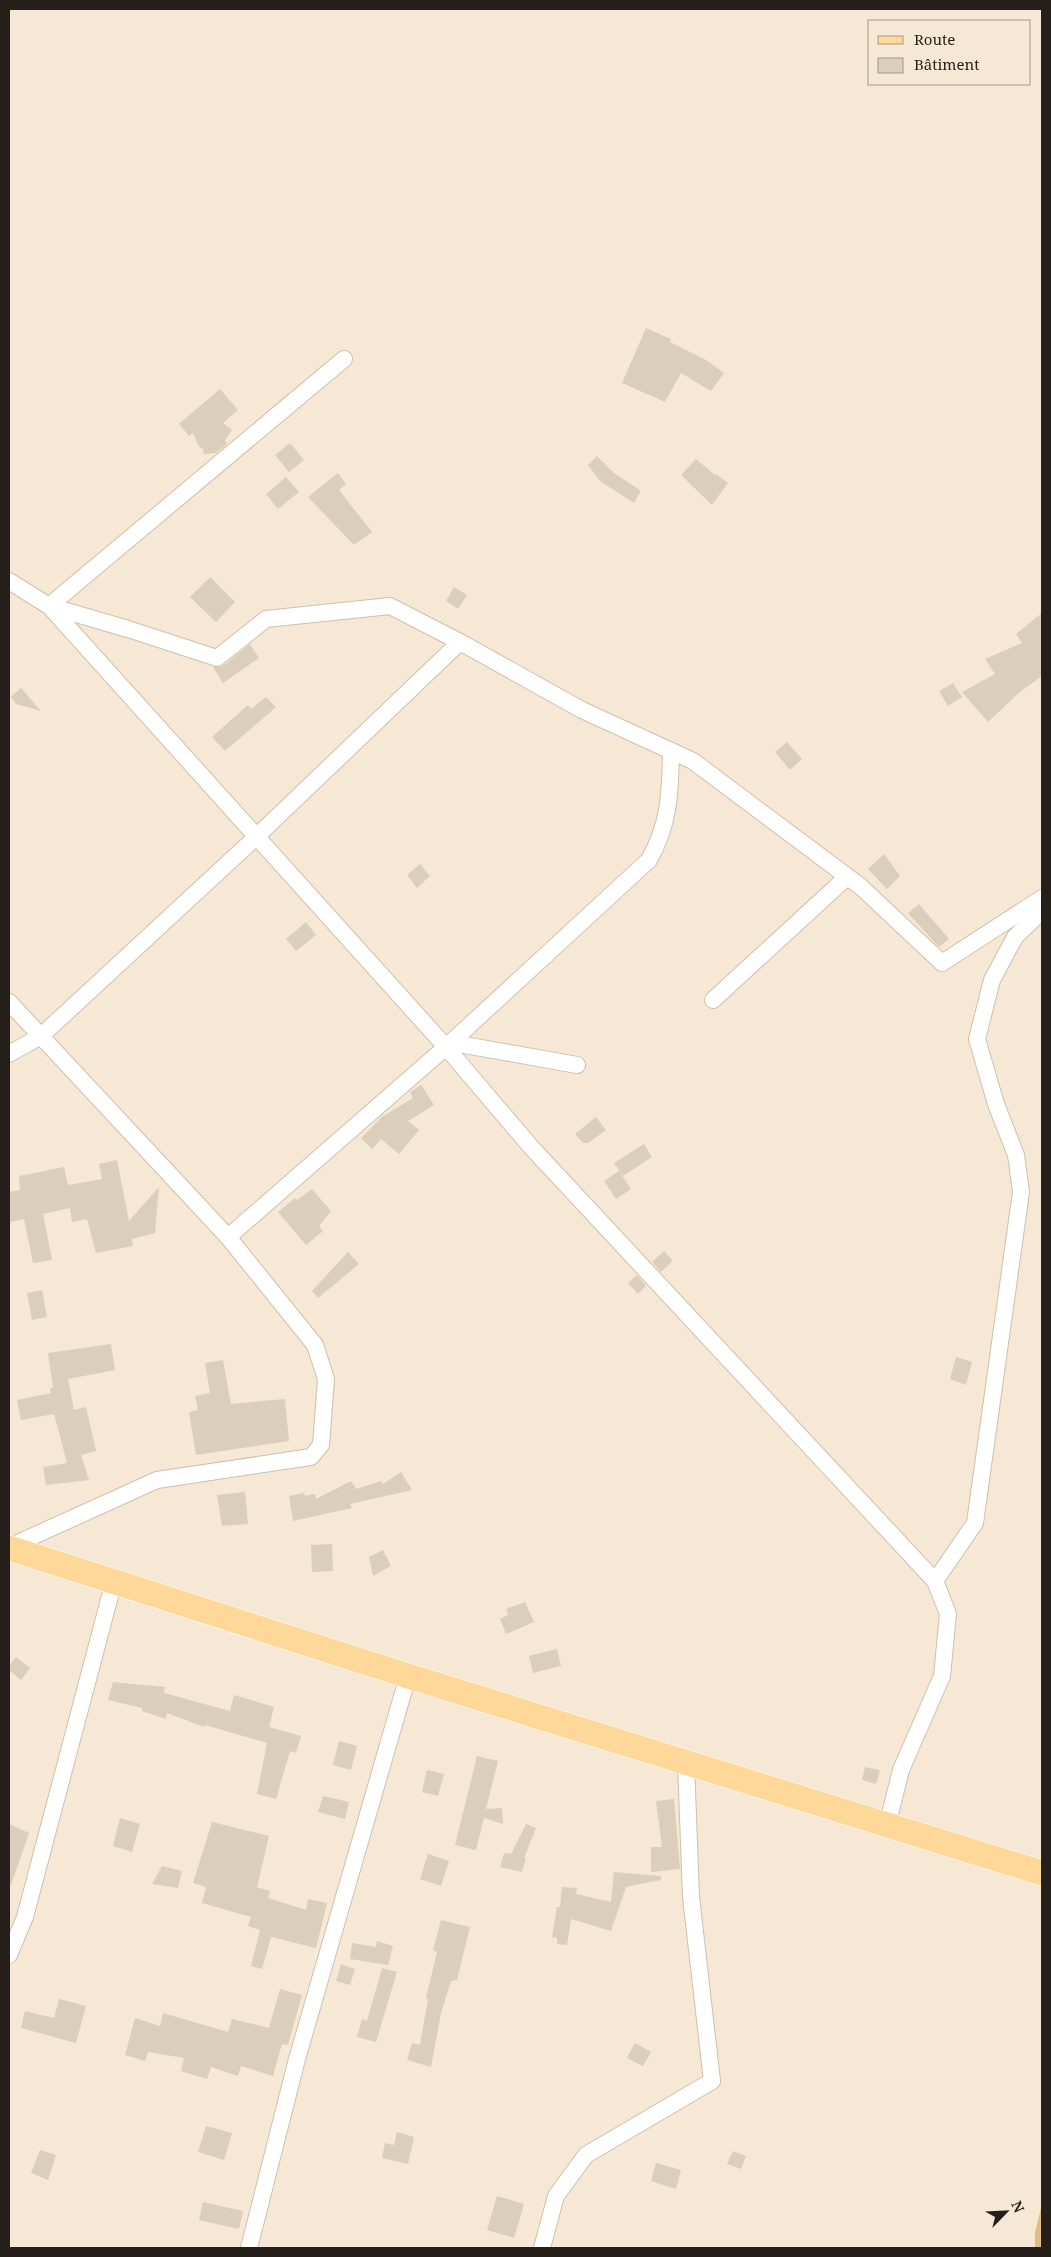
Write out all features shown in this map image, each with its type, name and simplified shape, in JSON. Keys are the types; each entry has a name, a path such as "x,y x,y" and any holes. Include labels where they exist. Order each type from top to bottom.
{"main road":[{"path":"9,1547 408,1676 1042,1873"}],"street":[{"path":"49,606 344,359"},
{"path":"9,581 49,606 217,658 266,619 390,606 460,642 582,710 693,761 847,877 942,963 1042,898"},
{"path":"49,606 255,838 446,1047 531,1147 935,1581 948,1614 942,1676 901,1770 888,1826"},
{"path":"9,1054 41,1036 255,838 460,642"},
{"path":"228,1237 446,1047 649,860 666,823 670,790 671,751"},
{"path":"713,1000 847,877"},
{"path":"935,1581 975,1523 1021,1192 1016,1155 996,1104 977,1039 992,980 1016,936 1042,911"},
{"path":"9,1002 228,1237 315,1345 326,1378 320,1445 318,1452 311,1457 158,1480 9,1547"},
{"path":"446,1047 460,1044 577,1065"},
{"path":"9,1955 25,1917 114,1581"},
{"path":"249,2248 297,2058 408,1676"},
{"path":"542,2248 556,2196 586,2154 712,2081 691,1897 686,1763"}],"shaded area":[{"path":"1042,2204 1042,2248 1035,2248 1035,2233"}],"building":[{"path":"646,328 671,339 670,342 706,360 724,373 711,391 681,373 665,402 622,383"},
{"path":"220,389 238,410 223,423 232,430 225,440 227,444 216,453 204,454 193,433 189,436 179,424"},
{"path":"290,443 304,460 289,472 275,455"},
{"path":"597,456 614,473 641,491 634,503 600,481 588,465"},
{"path":"696,459 728,483 712,505 681,475"},
{"path":"338,473 346,484 339,490 372,532 354,545 308,497"},
{"path":"286,477 299,492 278,509 266,494"},
{"path":"210,577 235,602 216,622 190,597"},
{"path":"454,587 467,595 458,609 446,601"},
{"path":"1042,613 1042,676 1021,691 988,722 962,692 995,674 985,659 1022,643 1016,634"},
{"path":"250,644 259,658 223,683 213,667 223,666"},
{"path":"953,683 962,697 948,706 939,691"},
{"path":"21,688 41,711 16,704 11,697"},
{"path":"266,697 276,707 225,751 212,737 248,705 251,709"},
{"path":"787,742 802,759 790,770 775,752"},
{"path":"884,854 900,876 887,889 868,869"},
{"path":"420,864 430,876 417,888 407,875"},
{"path":"919,904 949,939 939,947 908,913"},
{"path":"306,922 316,935 296,951 286,939"},
{"path":"421,1085 434,1105 408,1121 419,1130 399,1154 381,1139 372,1149 361,1138 382,1117 413,1098 410,1092"},
{"path":"596,1117 606,1130 588,1143 583,1143 575,1134"},
{"path":"644,1144 652,1157 623,1176 614,1163"},
{"path":"117,1160 129,1221 159,1187 155,1233 132,1239 133,1246 96,1253 87,1219 72,1222 70,1208 43,1214 52,1260 33,1263 24,1219 9,1222 9,1192 20,1190 19,1176 64,1167 68,1185 102,1179 99,1164"},
{"path":"619,1171 631,1189 616,1199 604,1181"},
{"path":"312,1189 331,1211 319,1226 323,1231 306,1245 278,1212 295,1198 297,1200"},
{"path":"664,1251 673,1261 661,1272 652,1262"},
{"path":"348,1252 359,1264 318,1298 312,1291"},
{"path":"637,1275 646,1286 638,1294 628,1283"},
{"path":"42,1290 47,1317 32,1320 27,1293"},
{"path":"111,1344 115,1370 68,1379 74,1410 86,1407 96,1451 81,1455 89,1480 46,1485 43,1467 67,1463 54,1414 21,1420 17,1400 51,1393 50,1388 53,1388 48,1353"},
{"path":"956,1357 972,1362 966,1385 950,1379"},
{"path":"223,1360 231,1404 285,1399 289,1441 196,1455 189,1412 198,1410 195,1396 210,1393 205,1363"},
{"path":"401,1472 412,1490 350,1504 352,1508 293,1521 289,1496 304,1493 305,1496 315,1494 316,1499 351,1481 356,1489 381,1481 383,1484"},
{"path":"245,1492 248,1524 222,1526 217,1495"},
{"path":"332,1544 333,1571 312,1572 311,1545"},
{"path":"383,1550 391,1566 373,1576 369,1557"},
{"path":"525,1602 534,1622 506,1634 500,1619 508,1615 506,1609"},
{"path":"557,1649 561,1666 533,1673 529,1656"},
{"path":"16,1657 30,1668 21,1680 9,1670 9,1666"},
{"path":"113,1682 165,1687 164,1693 230,1711 234,1695 274,1707 269,1727 301,1736 296,1753 290,1751 276,1799 257,1794 267,1743 205,1725 204,1727 167,1713 166,1719 142,1711 142,1708 108,1700"},
{"path":"339,1741 357,1746 351,1770 333,1765"},
{"path":"477,1756 498,1761 486,1809 502,1808 503,1824 484,1818 476,1850 455,1845"},
{"path":"865,1767 880,1770 876,1784 862,1780"},
{"path":"427,1770 444,1774 438,1796 422,1792"},
{"path":"323,1796 349,1802 345,1819 318,1812"},
{"path":"674,1799 680,1869 651,1872 651,1847 662,1847 656,1801"},
{"path":"120,1818 140,1824 132,1852 113,1846"},
{"path":"212,1822 269,1836 257,1887 270,1891 268,1898 306,1910 308,1899 327,1903 316,1948 271,1937 262,1969 251,1966 260,1930 248,1926 251,1917 202,1903 206,1887 193,1883"},
{"path":"9,1824 29,1833 11,1885 9,1885"},
{"path":"526,1824 536,1828 524,1858 526,1858 522,1872 500,1867 504,1853 511,1854"},
{"path":"428,1854 449,1861 441,1886 420,1879"},
{"path":"162,1866 182,1871 178,1888 152,1884"},
{"path":"614,1872 661,1876 661,1880 626,1887 611,1931 571,1919 567,1945 557,1944 557,1938 552,1937 557,1907 560,1907 562,1887 577,1888 576,1894 611,1902"},
{"path":"441,1920 470,1927 457,1980 451,1981 441,2013 431,2067 407,2060 412,2043 420,2045 428,1999 426,1998 437,1952 433,1950"},
{"path":"377,1941 393,1946 388,1965 350,1959 352,1943 376,1947"},
{"path":"341,1964 355,1969 350,1985 336,1981"},
{"path":"382,1968 397,1972 376,2042 357,2037 362,2019 367,2021"},
{"path":"280,1989 302,1995 288,2045 282,2044 273,2076 241,2066 238,2076 211,2067 207,2079 181,2071 184,2058 148,2052 145,2061 125,2055 135,2018 160,2026 163,2013 228,2032 232,2019 269,2028"},
{"path":"59,1999 86,2006 76,2043 21,2028 25,2011 54,2018"},
{"path":"635,2043 651,2052 643,2066 627,2058"},
{"path":"206,2126 232,2133 224,2160 198,2152"},
{"path":"397,2132 414,2137 408,2164 382,2158 385,2143 394,2145"},
{"path":"40,2150 56,2155 48,2180 31,2173"},
{"path":"733,2151 746,2156 741,2169 727,2164"},
{"path":"656,2163 681,2170 676,2189 651,2181"},
{"path":"497,2196 524,2204 514,2238 487,2230"},
{"path":"203,2202 243,2211 239,2229 199,2220"}]}
